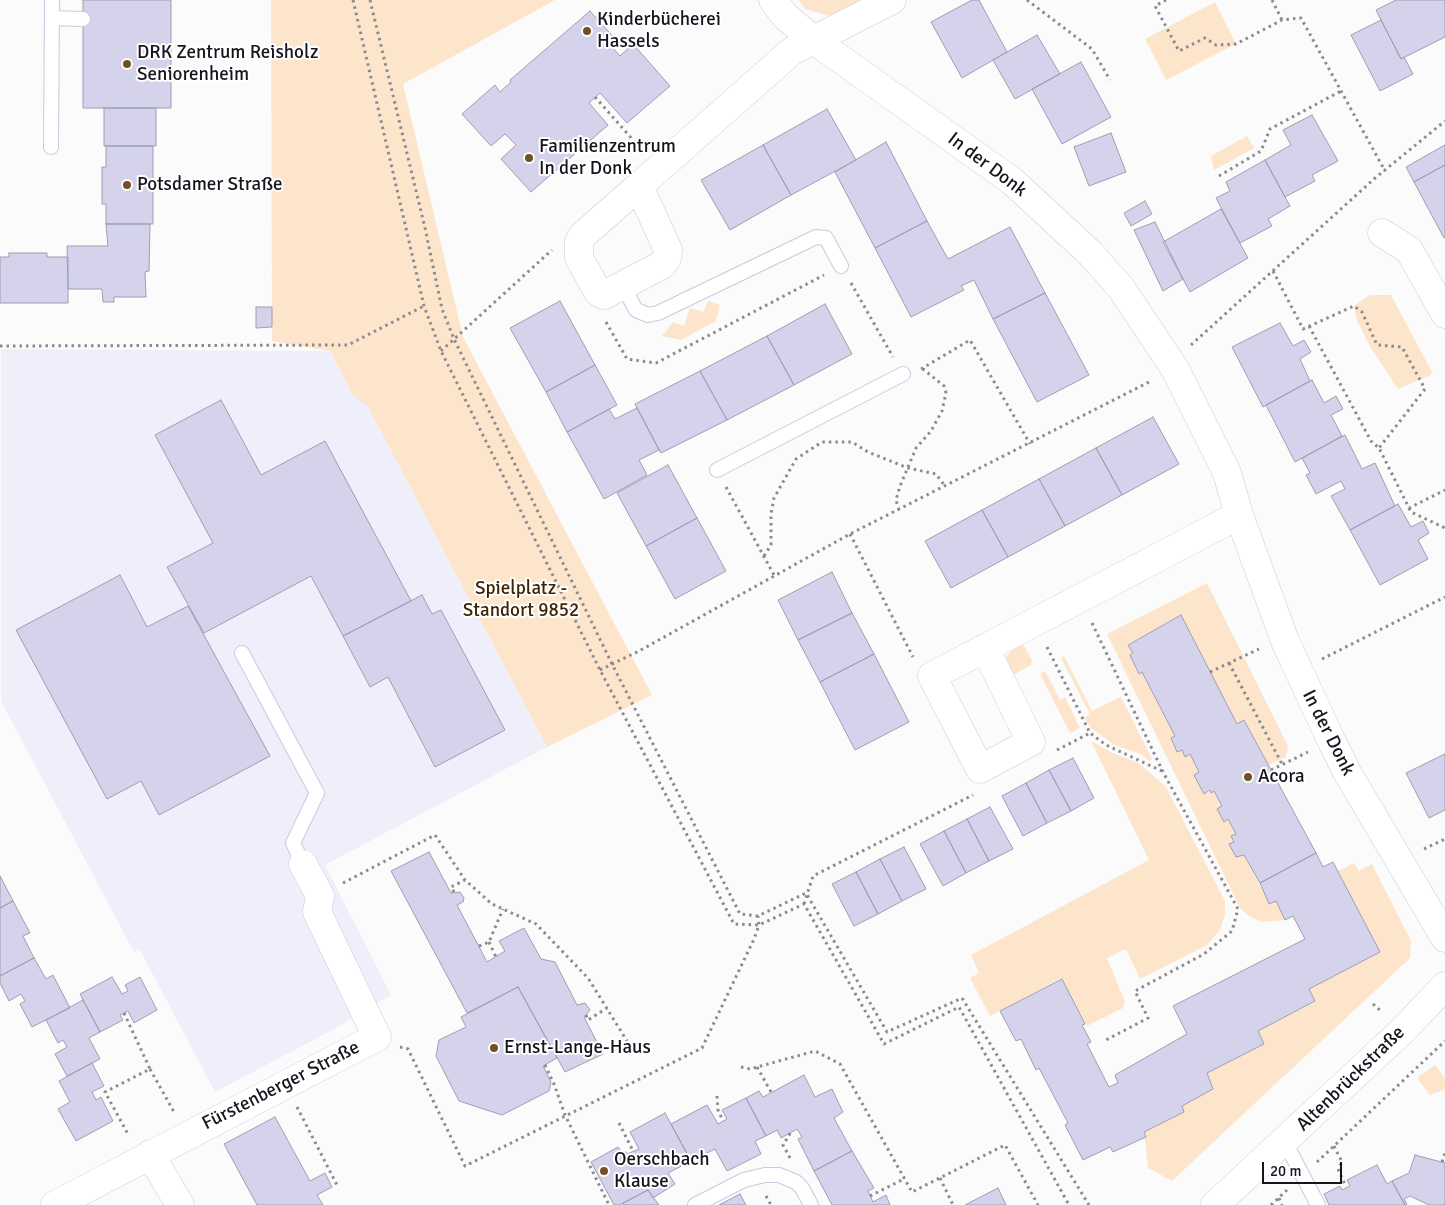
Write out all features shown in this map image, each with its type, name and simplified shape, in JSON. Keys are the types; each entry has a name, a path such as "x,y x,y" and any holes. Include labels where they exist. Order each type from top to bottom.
{"street":[{"name":"In der Donk","path":"773,0 785,16 815,42 1012,180 1091,254 1121,288 1172,363 1227,473 1239,515 1283,638 1332,742 1347,772 1445,938"},
{"path":"649,177 668,250 667,258 662,265 604,295 598,292 579,258 579,242 582,236 792,51 815,42 892,0"},
{"path":"1382,233 1410,250 1445,314"},
{"path":"985,648 1031,742 980,770 932,676 985,648 1239,515"},
{"name":"Fürstenberger Straße","path":"55,1205 377,1037 317,912 320,896 303,864"},
{"name":"Altenbrückstraße","path":"1214,1205 1284,1142 1444,991"},
{"path":"146,1156 180,1205"}],"lane":[{"path":"51,147 52,0"},
{"path":"52,18 83,19"},
{"path":"623,286 636,310 648,315 658,313 816,237 826,238 841,266"},
{"path":"717,470 903,374"},
{"path":"242,653 317,793 293,843 303,864"},
{"path":"1284,1142 1318,1205"},
{"path":"695,1205 744,1180 765,1175 779,1176 796,1182 802,1188 811,1205"}],"path":[{"path":"353,0 424,306 441,350 600,670 734,924 758,925 804,904"},
{"path":"370,0 425,228 442,309 454,339 612,664 740,914 758,916 806,893"},
{"path":"1027,0 1092,50 1110,80"},
{"path":"1166,0 1155,6 1179,51 1205,38 1216,46 1236,44 1282,20 1302,18 1385,171"},
{"path":"1272,0 1282,20"},
{"path":"1218,176 1261,151 1270,129 1341,91"},
{"path":"595,97 649,177"},
{"path":"600,670 639,651 850,534 1030,444 1172,363 1272,271 1385,171 1445,121"},
{"path":"441,350 559,244 579,242"},
{"path":"613,335 628,359 656,363 841,266 903,374 923,369 970,340 1030,444"},
{"path":"1272,271 1303,329 1354,306 1362,312 1378,345 1402,347 1425,389 1379,448"},
{"path":"0,346 348,345 424,306"},
{"path":"1309,326 1371,441 1379,448 1411,512 1445,528"},
{"path":"898,510 896,500 916,448 930,431 942,411 946,393 944,386 923,369"},
{"path":"764,556 770,545 771,514 774,498 796,459 810,448 822,442 852,442 868,452 908,468 936,474 945,486"},
{"path":"717,470 774,575"},
{"path":"1409,508 1445,490"},
{"path":"850,534 917,666 932,676"},
{"path":"1297,671 1445,597"},
{"path":"1081,598 1163,772 1238,909 1232,931 1204,954 1135,991 1148,1018 1106,1040"},
{"path":"1035,622 1090,733 1106,745 1163,772"},
{"path":"1210,672 1283,638"},
{"path":"1229,663 1282,764"},
{"path":"1271,770 1332,742"},
{"path":"980,770 978,792 813,876 804,904 884,1044 959,1007 1069,1205"},
{"path":"320,896 435,835 465,880 492,904 536,924 588,978 627,1041"},
{"path":"454,892 451,887 465,880"},
{"path":"806,893 886,1032 962,998 1089,1205"},
{"path":"479,946 489,942 503,909"},
{"path":"377,1037 408,1049 465,1166 702,1048 754,939 758,925 758,916"},
{"path":"489,942 496,957"},
{"path":"1373,1004 1383,1013"},
{"path":"586,1015 588,1020 607,1008"},
{"path":"124,1013 150,1069 186,1135"},
{"path":"1271,1205 1445,1041"},
{"path":"741,1068 757,1068 815,1051 840,1064 912,1192 1005,1145 1038,1205"},
{"path":"1422,1054 1427,1059"},
{"path":"544,1065 554,1084 565,1115 610,1205"},
{"path":"757,1068 771,1092"},
{"path":"146,1156 105,1092 150,1069"},
{"path":"285,1084 338,1187"},
{"path":"717,1096 718,1110 723,1121"},
{"path":"619,1123 633,1151"},
{"path":"1334,1146 1342,1162 1338,1169 1346,1188"},
{"path":"1442,1162 1445,1154"},
{"path":"940,1178 954,1205"},
{"path":"870,1196 904,1179"},
{"path":"1279,1198 1282,1205"}],"shaded area":[{"path":"1,349 330,351 352,393 368,407 547,747 325,865 391,995 327,1033 215,1092 140,950 134,952 1,701"}],"green space":[{"name":"Spielplatz - Standort 9852","path":"271,0 555,0 403,84 463,337 652,695 547,747 368,407 352,394 330,351 272,341"},
{"path":"799,0 864,0 834,17 805,9"},
{"path":"1215,2 1236,44 1166,80 1145,39"},
{"path":"1247,136 1254,148 1214,170 1211,156"},
{"path":"1370,295 1391,295 1433,374 1398,389 1371,348 1357,321 1354,306"},
{"path":"708,301 720,305 716,321 681,340 662,336 673,322 684,326 690,308 703,312"},
{"path":"1207,583 1288,746 1286,757 1268,765 1245,720 1237,724 1181,615 1128,644 1133,653 1130,655 1139,674 1142,672 1175,736 1171,738 1177,751 1182,750 1186,756 1190,754 1199,772 1194,775 1204,794 1214,791 1222,806 1217,809 1224,821 1228,819 1236,834 1231,836 1234,842 1229,844 1235,856 1244,855 1269,903 1276,901 1285,920 1262,922 1249,916 1240,908 1107,634"},
{"path":"1023,644 1032,660 1031,665 1007,678 1006,657 1014,648"},
{"path":"1064,656 1092,711 1121,697 1152,759 1149,761 1143,755 1114,745 1091,728 1084,718 1090,714 1061,658"},
{"path":"1045,671 1060,700 1065,697 1080,728 1070,733 1040,674"},
{"path":"1091,741 1115,754 1139,763 1166,787 1225,901 1225,915 1220,930 1207,945 1140,979 1126,949 1107,958 1125,1002 1123,1008 1087,1026 1061,978 990,1016 970,978 979,973 971,955 1149,860"},
{"path":"1354,863 1359,871 1372,864 1411,941 1410,958 1172,1181 1148,1168 1144,1132 1184,1112 1182,1106 1213,1089 1207,1073 1264,1044 1258,1031 1315,1002 1309,989 1380,952 1338,871"},
{"path":"1435,1065 1445,1078 1445,1089 1430,1095 1417,1078"}],"building":[{"name":"DRK Zentrum Reisholz Seniorenheim","path":"83,0 171,0 171,108 83,108"},
{"path":"972,0 979,0 1007,52 962,78 931,22"},
{"path":"1396,0 1445,0 1445,37 1401,59 1376,10"},
{"path":"590,11 617,41 611,46 620,56 633,44 670,86 627,123 600,93 589,103 608,125 531,192 501,159 516,145 505,134 491,146 462,114 495,85 500,92 511,82 510,80"},
{"path":"1381,20 1401,59 1404,57 1413,74 1380,91 1351,35"},
{"path":"1037,35 1060,74 1015,99 993,60"},
{"path":"1081,62 1111,117 1062,144 1032,89"},
{"path":"104,108 156,108 156,146 104,146"},
{"path":"827,109 856,160 791,195 763,145"},
{"path":"1312,115 1338,161 1312,175 1315,181 1285,197 1265,160 1291,145 1283,130"},
{"path":"1111,133 1126,172 1089,186 1074,147"},
{"path":"886,142 927,221 875,248 835,172"},
{"path":"763,145 791,195 730,230 701,180"},
{"path":"1445,145 1445,165 1414,182 1406,167"},
{"path":"106,146 153,146 153,224 106,224 106,204 102,204 102,167 106,167"},
{"path":"1265,160 1290,206 1268,219 1272,226 1240,243 1216,198 1230,191 1226,182"},
{"path":"1445,165 1445,237 1444,238 1414,182"},
{"path":"1145,201 1152,214 1131,226 1124,213"},
{"path":"1221,209 1248,258 1190,292 1163,242"},
{"path":"927,221 948,259 1010,227 1045,293 993,319 974,280 961,286 964,290 911,317 875,248"},
{"path":"1155,222 1183,279 1163,291 1134,230"},
{"path":"106,224 150,224 149,271 145,272 146,297 114,297 114,302 103,302 102,289 68,289 67,246 108,246"},
{"path":"9,253 47,253 47,257 68,257 68,303 0,303 0,257 9,257"},
{"path":"1045,293 1089,375 1037,402 993,319"},
{"path":"560,301 595,365 546,392 510,328"},
{"path":"825,304 852,354 794,385 767,336"},
{"path":"256,307 272,307 272,327 256,328"},
{"path":"1280,323 1293,346 1304,340 1311,352 1300,359 1310,381 1263,407 1232,347"},
{"path":"767,336 794,385 727,420 700,371"},
{"path":"595,365 617,405 567,432 546,392"},
{"path":"700,371 727,420 661,453 635,404"},
{"path":"1312,380 1324,403 1336,396 1343,409 1331,415 1342,436 1295,462 1266,405"},
{"path":"221,400 261,475 325,441 411,601 343,636 311,576 204,633 167,567 213,543 155,435"},
{"path":"637,408 659,450 639,460 647,475 604,499 567,432 609,409 615,419"},
{"path":"1153,417 1179,464 1122,495 1096,448"},
{"path":"1345,435 1362,469 1375,463 1395,506 1350,530 1331,496 1345,489 1341,481 1316,494 1306,475 1310,473 1302,458"},
{"path":"1096,448 1122,495 1065,526 1039,479"},
{"path":"668,465 697,518 646,546 617,493"},
{"path":"1039,479 1065,526 1008,557 982,510"},
{"path":"1398,504 1411,527 1423,521 1429,533 1418,540 1428,559 1380,585 1350,530"},
{"path":"982,510 1008,557 951,588 925,541"},
{"path":"697,518 726,571 675,599 646,546"},
{"path":"832,572 852,613 798,640 778,600"},
{"path":"120,575 147,627 188,606 270,756 159,815 141,781 107,799 16,630"},
{"path":"422,595 432,614 441,610 505,730 435,767 388,677 370,687 343,636"},
{"path":"852,613 874,654 820,682 798,640"},
{"path":"1181,615 1237,724 1244,720 1316,853 1260,883 1244,855 1236,857 1229,844 1234,842 1231,836 1236,834 1228,819 1224,822 1217,809 1222,806 1214,791 1211,793 1210,790 1204,794 1194,775 1199,772 1190,754 1185,757 1182,750 1177,752 1171,738 1175,736 1142,672 1139,674 1130,655 1133,653 1128,645"},
{"path":"874,654 909,722 855,750 820,682"},
{"path":"1445,754 1445,810 1429,818 1406,773"},
{"path":"1073,758 1094,798 1071,811 1049,770"},
{"path":"1049,770 1071,811 1047,823 1026,783"},
{"path":"1026,783 1047,823 1023,836 1002,796"},
{"path":"990,807 1013,849 989,861 967,819"},
{"path":"967,819 989,861 966,873 944,831"},
{"path":"944,831 966,873 943,886 920,844"},
{"path":"904,847 926,889 902,901 880,859"},
{"path":"429,852 451,893 460,892 464,898 463,902 457,905 487,962 505,951 499,941 524,928 541,959 555,962 577,1005 585,1003 590,1010 584,1017 603,1054 565,1072 518,987 467,1013 391,871"},
{"path":"1316,853 1323,867 1333,862 1380,952 1309,989 1315,1001 1258,1031 1264,1044 1207,1073 1213,1089 1182,1106 1184,1112 1144,1132 1146,1137 1113,1152 1110,1147 1083,1160 1065,1125 1068,1123 1039,1068 1036,1070 1021,1039 1016,1041 1000,1011 1062,979 1085,1024 1082,1025 1091,1042 1087,1044 1109,1087 1118,1083 1115,1075 1187,1034 1173,1006 1305,939 1293,916 1285,920 1276,901 1269,904 1260,883"},
{"path":"880,859 902,901 878,914 856,872"},
{"path":"856,872 878,914 854,926 832,884"},
{"path":"0,876 13,901 0,908"},
{"path":"13,901 30,933 23,936 34,958 0,976 0,908"},
{"path":"34,958 46,979 53,975 70,1008 32,1027 20,1004 25,1001 21,994 9,1001 0,983 0,976"},
{"path":"112,977 122,994 128,991 125,985 140,977 157,1010 134,1023 128,1011 120,1015 123,1020 100,1032 80,994"},
{"name":"Ernst-Lange-Haus","path":"518,987 557,1058 543,1066 551,1082 549,1091 502,1115 459,1101 436,1056 439,1040 466,1027 461,1017"},
{"path":"83,1000 100,1032 89,1038 100,1059 67,1076 55,1054 67,1047 63,1040 58,1043 46,1020"},
{"path":"92,1063 104,1086 92,1092 96,1100 101,1097 113,1121 76,1141 58,1109 70,1102 59,1081"},
{"path":"804,1075 815,1097 832,1089 843,1112 834,1118 852,1151 814,1171 798,1139 802,1137 797,1129 781,1138 777,1130 766,1136 746,1098 759,1091 763,1097"},
{"path":"746,1098 766,1136 755,1141 761,1154 727,1171 715,1149 691,1161 671,1124 707,1105 718,1124 727,1119 722,1110"},
{"path":"665,1113 691,1161 668,1173 675,1184 653,1198 648,1190 620,1205 614,1205 591,1162 618,1147 622,1153 626,1152 627,1154 639,1149 630,1132"},
{"path":"275,1117 310,1181 325,1173 332,1187 317,1195 323,1205 257,1205 224,1144"},
{"path":"852,1151 874,1188 868,1191 873,1202 886,1195 890,1205 832,1205 814,1171"},
{"path":"1415,1155 1445,1163 1445,1205 1429,1205 1410,1196 1404,1199 1407,1204 1405,1205 1392,1181 1409,1173"},
{"path":"1377,1165 1387,1184 1392,1181 1405,1205 1329,1205 1324,1194 1340,1186 1342,1190 1350,1186 1347,1180"},
{"path":"998,1188 1006,1205 965,1205"},
{"path":"648,1190 659,1205 624,1205 623,1203"},
{"path":"740,1194 746,1205 719,1205"}],"place":[{"name":"Kinderbücherei Hassels","path":"587,31"},
{"name":"DRK Zentrum Reisholz Seniorenheim","path":"127,64"},
{"name":"Familienzentrum In der Donk","path":"529,158"},
{"name":"Potsdamer Straße","path":"127,185"},
{"name":"Acora","path":"1248,777"},
{"name":"Ernst-Lange-Haus","path":"494,1048"},
{"name":"Oerschbach Klause","path":"604,1171"}]}
